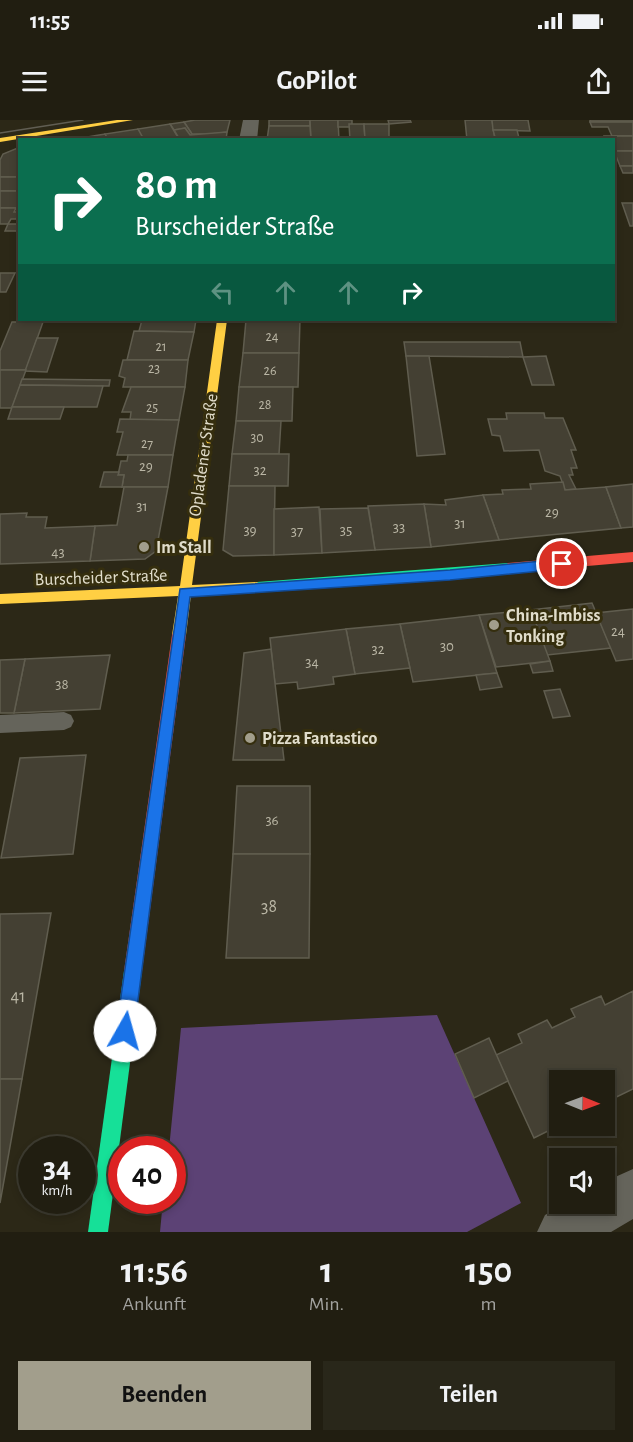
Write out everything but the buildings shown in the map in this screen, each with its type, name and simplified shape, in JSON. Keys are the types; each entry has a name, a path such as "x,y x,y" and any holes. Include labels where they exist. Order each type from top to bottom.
{"street":[{"path":"0,140 130,120"},
{"path":"248,138 251,120"},
{"name":"Opladener Straße","path":"98,1232 222,321"},
{"name":"Burscheider Straße","path":"0,599 184,592 450,575 633,557"},
{"path":"562,1232 631,1199"}],"lane":[{"path":"0,724 64,721"}],"shaded area":[{"path":"437,1015 521,1203 467,1232 160,1232 162,1214 186,1214 186,1136 170,1136 181,1028"}],"tram line":[{"path":"0,133 83,120"}],"traffic: fast":[{"path":"257,587 508,568"},
{"path":"98,1232 133,971"}],"traffic: slow":[{"path":"0,140 130,120"},
{"path":"179,635 222,321"},
{"path":"0,599 257,587"}],"traffic: jam":[{"path":"508,568 633,557"},
{"path":"133,971 179,635"}],"place":[{"name":"Im Stall","path":"144,547"},
{"name":"China-Imbiss Tonking","path":"494,625"},
{"name":"Pizza Fantastico","path":"250,738"}],"route":[{"path":"125,1031 184,592 450,575 562,564"}]}
